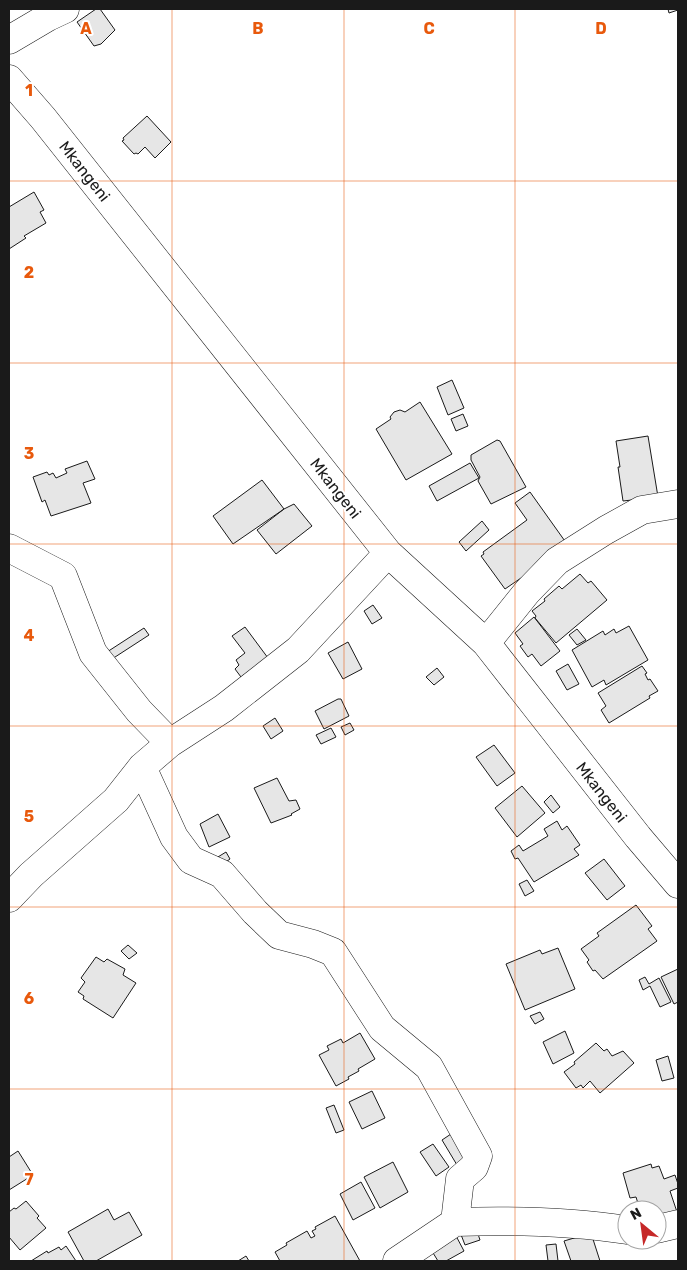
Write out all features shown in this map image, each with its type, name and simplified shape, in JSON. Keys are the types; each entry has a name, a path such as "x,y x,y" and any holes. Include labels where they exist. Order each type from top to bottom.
{"street":[{"path":"9,40 48,17 66,9"},
{"name":"Mkangeni","path":"9,79 43,118 388,553 486,643 638,838 678,884"},
{"path":"486,643 528,592 557,561 642,510 678,504"},
{"path":"9,548 63,576 93,653 140,711 170,743"},
{"path":"9,898 31,875 116,800 142,767 170,743 224,708 298,650 388,553"},
{"path":"142,767 174,837 191,860 222,874 255,912 279,935 334,952 382,1028 429,1067 478,1156 474,1167 460,1179 454,1222"},
{"path":"397,1261 454,1222 514,1220 562,1222 617,1229"}],"building":[{"path":"96,9 100,9 115,30 101,44 94,46 77,22"},
{"path":"668,9 678,9 678,10 669,13"},
{"path":"147,116 171,142 155,158 145,147 138,154 134,154 122,141"},
{"path":"34,192 44,210 40,212 46,223 24,236 26,238 9,249 9,207"},
{"path":"452,380 464,408 448,415 437,387"},
{"path":"420,402 452,454 406,480 376,429 391,419 390,417 394,412 400,410 405,412"},
{"path":"463,414 468,426 456,431 451,419"},
{"path":"648,436 658,497 623,501 616,441"},
{"path":"497,440 500,441 526,487 491,504 478,481 480,477 471,460 471,455"},
{"path":"87,461 95,479 83,483 91,503 51,516 45,500 42,502 33,477 47,472 49,475 53,473 56,478 67,473 65,469"},
{"path":"470,463 479,478 437,501 429,486"},
{"path":"262,480 284,509 233,544 213,516"},
{"path":"530,492 567,544 505,589 481,556 484,554 483,552 527,520 515,503"},
{"path":"294,504 312,526 276,554 257,530 284,509"},
{"path":"482,521 489,530 466,551 459,542"},
{"path":"580,574 588,583 591,581 607,600 556,643 535,618 536,616 532,611 559,586 562,589"},
{"path":"373,605 382,618 372,624 364,611"},
{"path":"534,617 560,651 541,666 532,654 528,657 520,646 523,644 515,633"},
{"path":"629,626 648,660 606,685 604,680 592,687 572,650 603,631 605,635 614,629 616,633"},
{"path":"245,627 268,658 241,677 235,669 239,665 236,660 245,653 232,636"},
{"path":"144,628 149,635 112,659 107,652"},
{"path":"577,629 586,640 577,645 569,635"},
{"path":"348,642 362,669 343,679 328,653"},
{"path":"568,664 579,684 567,690 556,671"},
{"path":"642,666 647,673 645,674 648,680 650,679 658,691 609,723 601,710 606,706 598,693"},
{"path":"437,668 444,677 434,685 426,677"},
{"path":"341,699 349,716 324,729 315,711"},
{"path":"275,718 283,731 271,739 263,726"},
{"path":"350,723 354,730 345,735 341,727"},
{"path":"331,728 336,737 321,744 316,735"},
{"path":"494,745 515,773 497,786 476,757"},
{"path":"277,778 289,801 296,800 300,809 292,815 271,823 254,788"},
{"path":"522,786 545,813 517,837 495,808"},
{"path":"551,795 560,807 553,813 544,802"},
{"path":"218,814 230,837 209,847 200,824"},
{"path":"557,821 562,830 567,826 580,845 574,849 579,855 534,882 518,858 515,859 511,851 519,845 523,851 548,836 544,829"},
{"path":"226,852 230,859 219,867 213,860"},
{"path":"604,859 625,886 607,900 585,873"},
{"path":"527,880 534,891 525,896 519,884"},
{"path":"636,905 652,926 648,929 657,941 603,979 595,970 593,971 587,962 589,960 581,949 599,936 597,933"},
{"path":"128,945 137,953 129,959 121,951"},
{"path":"558,948 575,989 525,1010 506,964 540,950 542,954"},
{"path":"96,957 104,962 107,959 125,969 123,975 136,983 113,1018 83,999 84,996 78,992 85,982 81,978"},
{"path":"678,969 678,1002 674,1004 661,977"},
{"path":"645,977 649,984 659,978 671,1002 660,1007 650,986 643,990 639,980"},
{"path":"540,1012 544,1019 535,1024 530,1016"},
{"path":"565,1031 574,1053 553,1064 543,1042"},
{"path":"360,1033 375,1059 358,1069 359,1071 348,1077 349,1079 336,1086 319,1055 329,1050 327,1046 341,1039 343,1043"},
{"path":"596,1043 604,1051 607,1049 612,1056 623,1051 634,1063 600,1093 590,1081 583,1088 581,1085 576,1088 564,1072"},
{"path":"668,1056 674,1078 662,1081 656,1060"},
{"path":"372,1091 385,1118 362,1129 349,1102"},
{"path":"334,1105 344,1130 336,1133 326,1108"},
{"path":"451,1134 470,1164 460,1170 442,1140"},
{"path":"433,1144 449,1167 436,1176 420,1152"},
{"path":"18,1151 33,1175 9,1190 9,1157"},
{"path":"393,1162 408,1192 380,1208 364,1177"},
{"path":"651,1164 652,1168 659,1166 664,1179 675,1175 678,1188 670,1191 677,1212 667,1216 667,1200 637,1200 636,1197 630,1198 623,1173"},
{"path":"361,1182 375,1208 353,1220 340,1194"},
{"path":"26,1201 39,1216 37,1218 46,1228 20,1250 9,1237 9,1212"},
{"path":"108,1209 114,1220 129,1212 142,1235 96,1261 84,1261 68,1232"},
{"path":"335,1216 360,1261 280,1261 275,1252 287,1245 286,1243 307,1231 311,1238 315,1236 312,1231 316,1229 315,1227"},
{"path":"476,1228 480,1240 465,1245 460,1232"},
{"path":"591,1233 600,1261 571,1261 564,1241"},
{"path":"455,1234 464,1251 446,1261 438,1261 430,1248"},
{"path":"556,1244 558,1261 548,1261 546,1245"},
{"path":"66,1246 76,1261 31,1261 47,1251 48,1253 59,1247 61,1250"},
{"path":"246,1256 249,1261 238,1261"}]}
